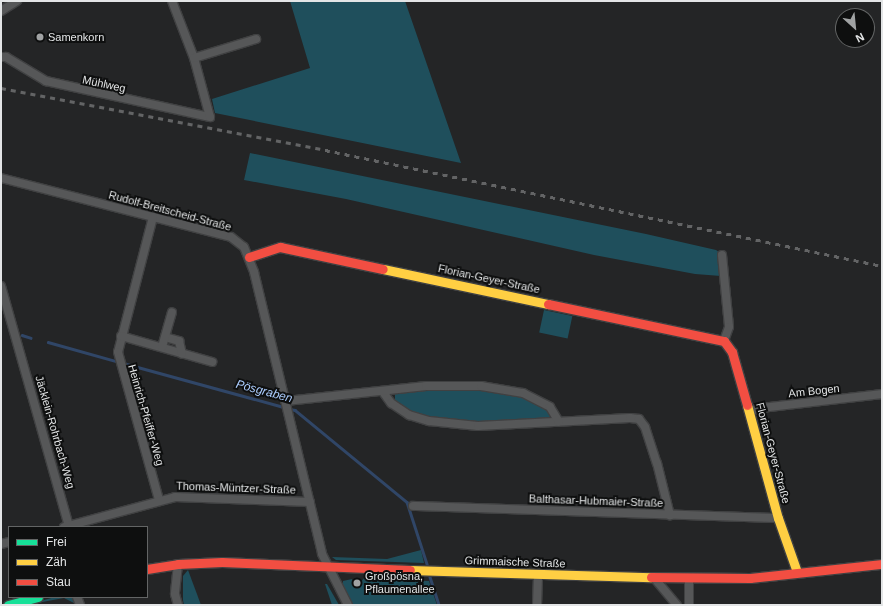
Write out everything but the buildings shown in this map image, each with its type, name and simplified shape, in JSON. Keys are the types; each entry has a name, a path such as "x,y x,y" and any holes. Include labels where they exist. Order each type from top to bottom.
{"main road":[{"name":"Florian-Geyer-Straße","path":"249,257 280,247 724,341 732,352 778,518 797,572"},
{"name":"Grimmaische Straße","path":"148,569 178,564 222,562 538,575 689,579 750,578 882,564"},
{"path":"8,605 34,598"}],"street":[{"path":"1,11 17,1"},
{"path":"172,1 194,58 256,39"},
{"name":"Mühlweg","path":"1,57 6,57 46,81 210,117 194,58"},
{"name":"Rudolf-Breitscheid-Straße","path":"1,178 231,237 244,247 249,257 310,502 328,566 348,605"},
{"name":"Heinrich-Pfeiffer-Weg","path":"153,217 118,352 119,361 159,500"},
{"path":"722,255 729,326 724,341"},
{"name":"Jäcklein-Rohrbach-Weg","path":"1,286 67,526"},
{"path":"162,347 172,312"},
{"path":"121,336 212,362"},
{"path":"165,337 179,341 182,354"},
{"path":"287,406 383,392 461,385 504,389 523,393 550,407 559,422"},
{"path":"383,392 399,409 429,421 478,426 630,418 642,422 657,463 670,515"},
{"name":"Am Bogen","path":"749,411 761,408 882,394"},
{"name":"Thomas-Müntzer-Straße","path":"67,526 174,497 310,502"},
{"name":"Balthasar-Hubmaier-Straße","path":"413,506 778,518"},
{"path":"178,564 175,594 178,605"},
{"path":"537,605 538,575"},
{"path":"655,579 677,605"},
{"path":"689,579 689,605"}],"shaded area":[{"path":"290,1 405,1 461,163 215,113 212,99 310,68"},
{"path":"250,153 646,234 716,250 719,252 721,276 695,274 594,255 346,199 244,180"},
{"path":"544,310 572,316 568,339 539,332"},
{"path":"461,387 522,395 550,411 553,419 479,423 431,419 412,413 395,403 395,393"},
{"path":"421,550 424,563 336,560 332,557 387,559"},
{"path":"188,570 201,605 184,605 183,576"},
{"path":"385,574 385,580 429,581 437,605 353,605 343,589 343,581 352,579 354,585 360,583 365,577"},
{"path":"325,584 327,584 339,605 332,605"},
{"path":"51,598 64,598 26,605"},
{"path":"64,598 74,598 78,605"}],"waterway":[{"name":"Pösgraben","path":"22,335 31,338"},
{"name":"Pösgraben","path":"48,342 119,362"},
{"name":"Pösgraben","path":"123,363 284,407"},
{"name":"Pösgraben","path":"289,409 295,410 407,502 427,564"},
{"name":"Pösgraben","path":"430,577 439,605"}],"railway":[{"path":"1,88 325,150 882,266"}],"traffic: fast":[{"path":"8,605 34,598"}],"traffic: slow":[{"path":"383,269 548,304"},
{"path":"747,405 778,518 797,572"},
{"path":"410,570 651,577"}],"traffic: jam":[{"path":"249,257 280,247 383,269"},
{"path":"548,304 724,341 732,352 747,405"},
{"path":"148,569 178,564 222,562 410,570"},
{"path":"651,577 750,578 882,564"}],"place":[{"name":"Samenkorn","path":"40,37"},
{"name":"Großpösna, Pflaumenallee","path":"357,583"}]}
